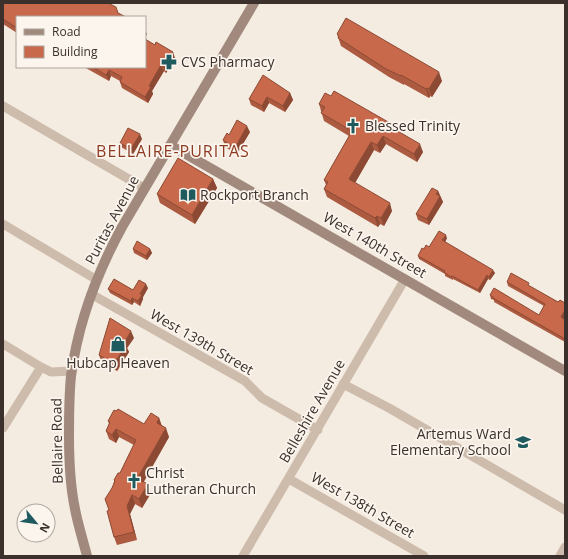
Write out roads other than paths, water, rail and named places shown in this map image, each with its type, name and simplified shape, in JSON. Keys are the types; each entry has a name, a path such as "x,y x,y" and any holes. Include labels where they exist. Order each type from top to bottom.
{"street":[{"name":"Puritas Avenue","path":"72,371 91,294 113,244 144,188 254,3"},
{"path":"3,106 144,188"},
{"name":"West 140th Street","path":"170,145 565,371"},
{"path":"3,224 97,280"},
{"name":"Belleshire Avenue","path":"243,556 405,279"},
{"name":"West 139th Street","path":"91,294 245,381 262,398 318,430"},
{"path":"3,344 51,372 72,371"},
{"path":"3,428 41,367"},
{"name":"Bellaire Road","path":"72,371 69,408 69,460 75,509 87,556"},
{"path":"343,384 389,408 565,510"},
{"name":"West 138th Street","path":"289,479 424,556"},
{"path":"560,556 565,547"}],"place":[{"name":"CVS Pharmacy","path":"169,62"},
{"name":"Blessed Trinity","path":"353,126"},
{"name":"Rockport Branch","path":"188,195"},
{"name":"Hubcap Heaven","path":"118,344"},
{"name":"Artemus Ward Elementary School","path":"523,442"},
{"name":"Christ Lutheran Church","path":"134,481"}],"district":[{"name":"BELLAIRE-PURITAS","path":"173,151"}]}
